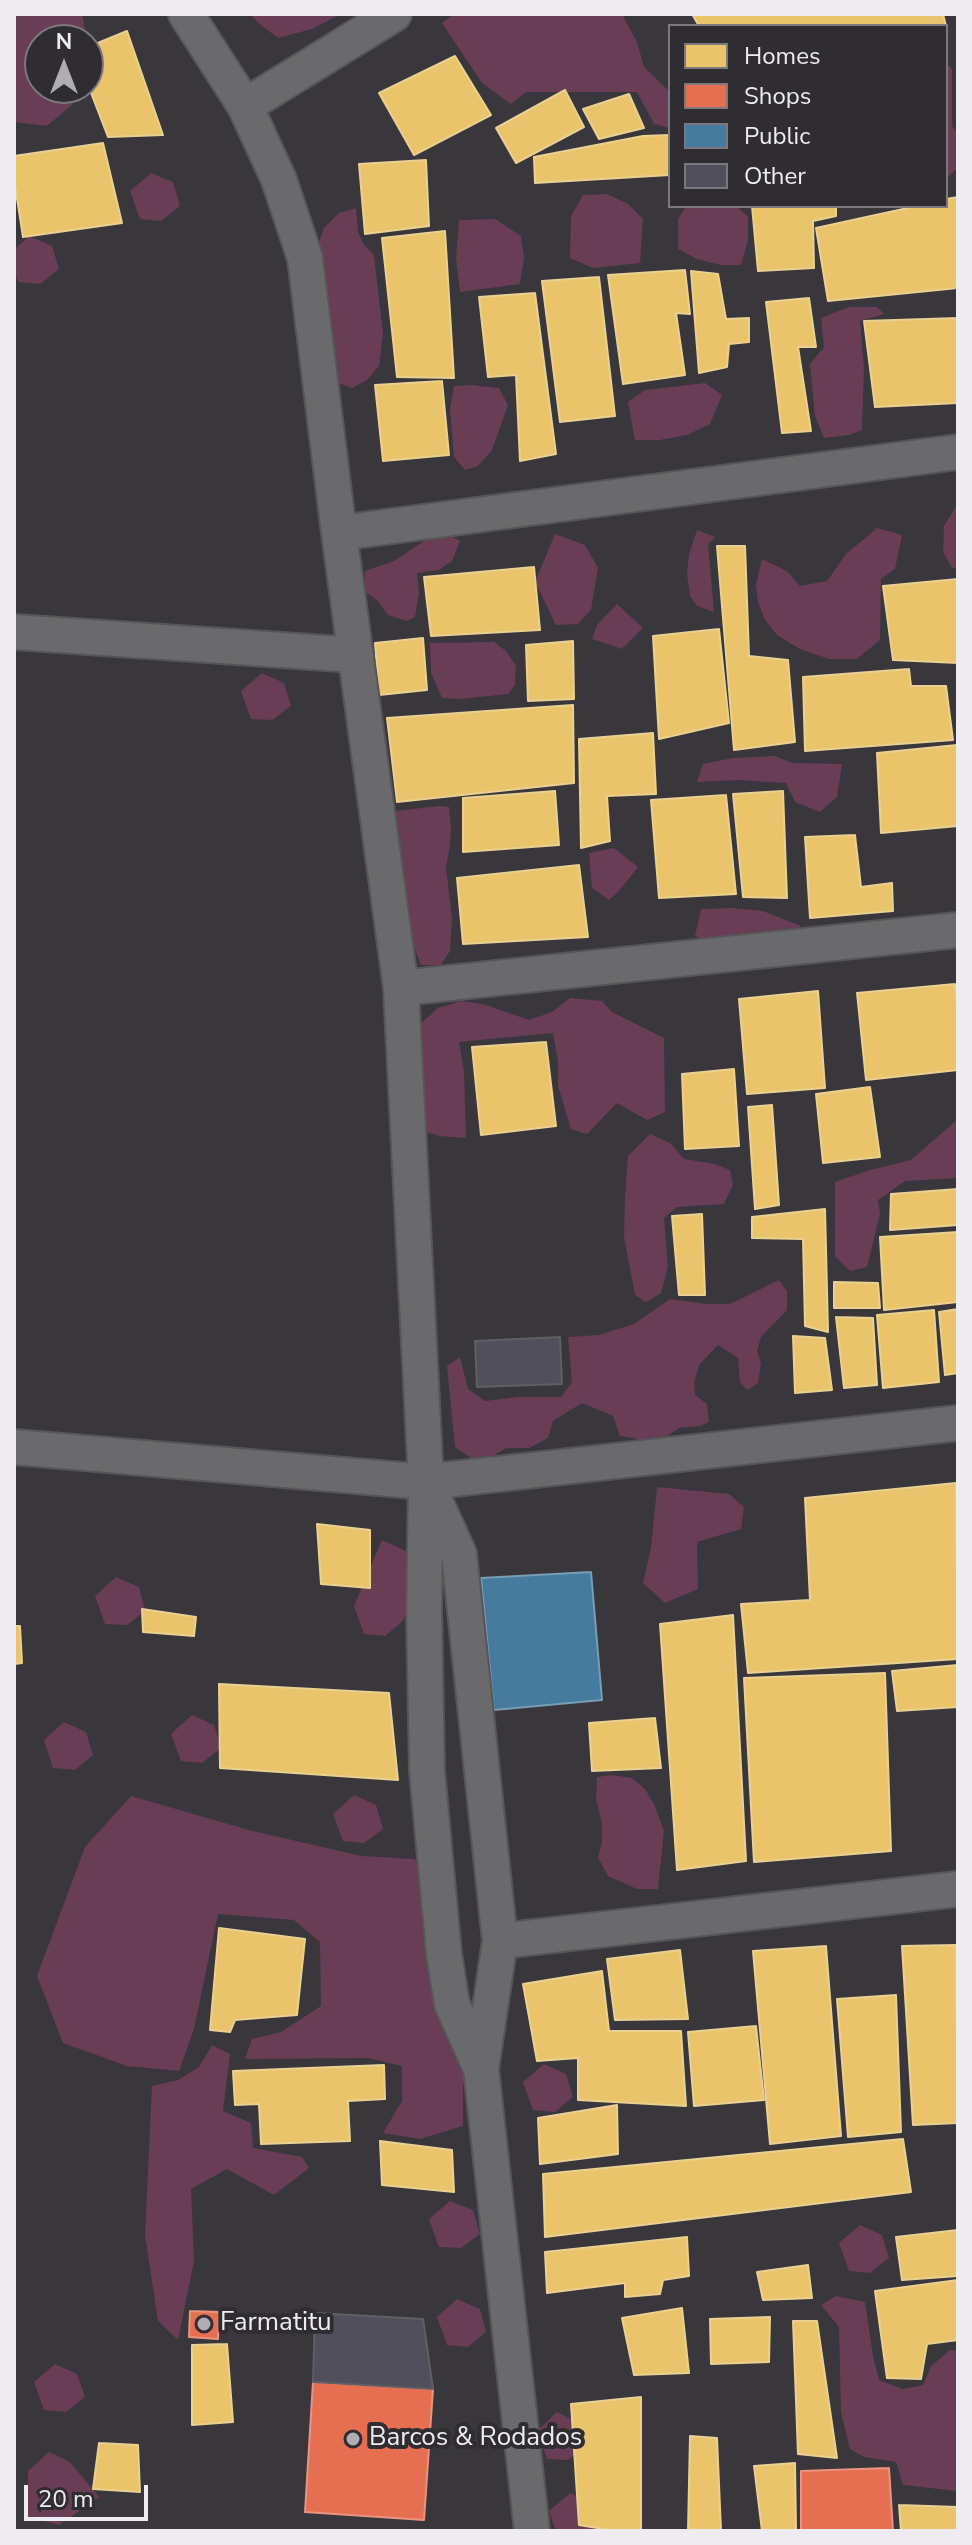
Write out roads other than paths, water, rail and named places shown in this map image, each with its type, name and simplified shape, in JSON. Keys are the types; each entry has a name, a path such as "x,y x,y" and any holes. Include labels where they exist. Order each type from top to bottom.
{"street":[{"path":"186,14 245,106 279,180 305,258 401,988 426,1482 424,1610 427,1771 444,1954 452,2004 481,2069"},
{"path":"245,106 394,14"},
{"path":"339,533 958,452"},
{"path":"14,632 356,655"},
{"path":"401,988 958,930"},
{"path":"14,1447 426,1482 958,1423"},
{"path":"426,1482 459,1554 500,1941 481,2069 532,2531"},
{"path":"500,1941 958,1889"}],"place":[{"name":"Farmatitu","path":"204,2324"},
{"name":"Barcos & Rodados","path":"353,2439"}]}
